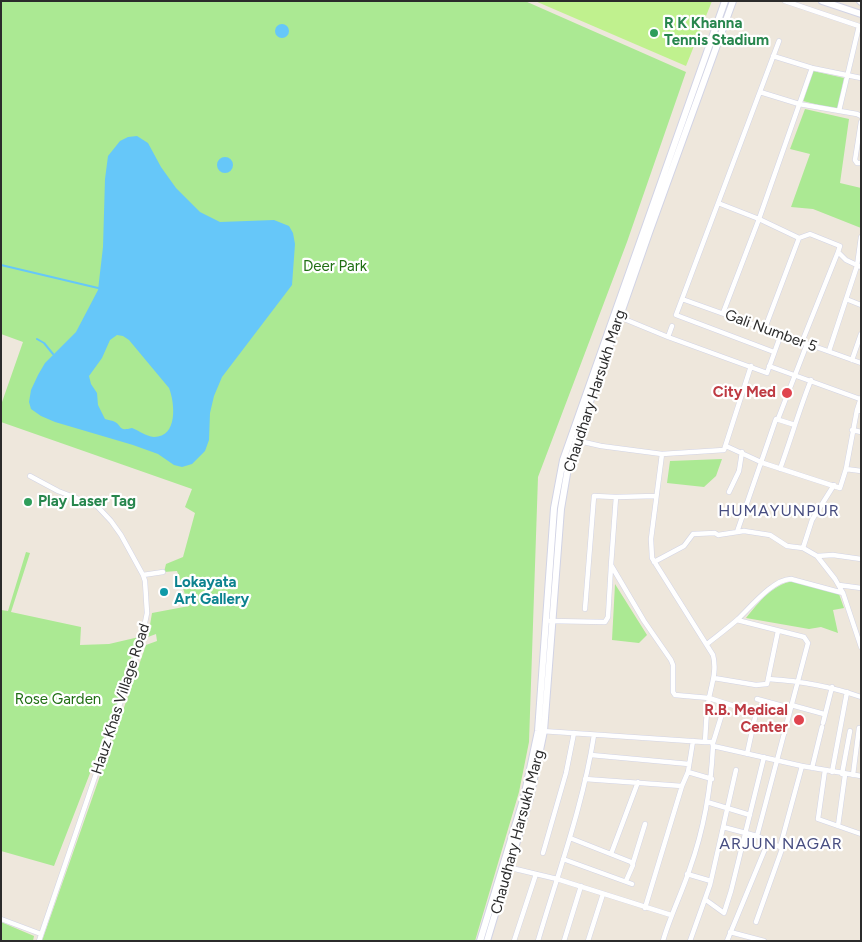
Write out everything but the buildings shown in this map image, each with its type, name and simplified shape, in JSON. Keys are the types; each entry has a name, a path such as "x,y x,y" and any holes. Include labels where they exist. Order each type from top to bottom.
{"street":[{"name":"Chaudhary Harsukh Marg","path":"697,99 725,1"},
{"name":"Chaudhary Harsukh Marg","path":"480,941 530,798 541,731 549,621 563,489 573,439 616,316 733,1"},
{"path":"785,1 860,26 839,111"},
{"path":"822,1 861,14"},
{"path":"774,352 676,315 779,41"},
{"path":"773,56 812,68 861,78"},
{"path":"723,314 759,219 812,68"},
{"path":"760,92 799,104 861,116"},
{"path":"861,122 856,160 857,163 861,163"},
{"path":"718,204 759,219 799,238 810,234 840,246 795,375 778,419 776,419 737,532"},
{"path":"829,351 859,266 861,236"},
{"path":"765,328 799,238"},
{"path":"838,252 846,260 859,266"},
{"name":"Gali Number 5","path":"682,299 861,363"},
{"path":"846,299 861,305"},
{"path":"616,316 668,337 767,372 781,334"},
{"path":"668,337 672,326"},
{"path":"852,360 861,334"},
{"path":"573,439 601,446 662,454 721,452 726,446 751,366"},
{"path":"726,446 780,469 840,488 846,469 852,430 861,398 769,366"},
{"path":"780,469 811,380"},
{"path":"778,419 795,425"},
{"path":"852,430 861,432"},
{"path":"729,492 739,471 742,452"},
{"path":"662,454 651,539 652,554 654,562 707,644 714,662 714,678 706,718 705,742"},
{"path":"846,469 861,471"},
{"name":"Hauz Khas Village Road","path":"30,476 58,491 97,506 116,528 143,575 147,613 141,642 39,941"},
{"path":"803,548 812,520 834,486"},
{"path":"585,609 594,496 656,496"},
{"path":"549,621 606,622 608,616 616,497"},
{"path":"654,562 684,546 693,534 718,534 744,530 770,535 787,546 803,548 817,556 839,585 861,647"},
{"path":"817,556 833,555 861,559"},
{"path":"611,565 644,621 671,660 673,665 674,694 709,698 756,712 747,754"},
{"path":"143,575 162,572"},
{"path":"707,644 737,620 760,596 785,579 843,593"},
{"path":"839,585 861,588"},
{"path":"737,620 804,637 808,643 757,836"},
{"path":"714,678 756,685 767,684 778,631"},
{"path":"768,679 798,681 832,687 861,697"},
{"path":"812,768 832,687"},
{"path":"832,772 847,692"},
{"path":"756,700 824,714"},
{"path":"663,941 687,874 707,802 712,779 713,745 725,704"},
{"path":"853,775 859,728"},
{"path":"541,731 705,742 764,758 861,776"},
{"path":"838,826 850,731"},
{"path":"543,854 566,773 574,733"},
{"path":"538,941 570,838 591,756 594,735"},
{"path":"645,908 682,786 688,772 693,741"},
{"path":"591,756 689,764"},
{"path":"706,900 724,913 764,758"},
{"path":"756,922 781,854 780,847 802,766"},
{"path":"690,941 711,882 736,770"},
{"path":"825,770 818,819 861,834"},
{"path":"688,772 712,779"},
{"path":"585,779 682,786"},
{"path":"612,854 638,782"},
{"path":"707,802 750,815"},
{"path":"626,881 645,824"},
{"path":"723,828 757,836 780,847"},
{"path":"570,838 633,863"},
{"path":"727,941 768,842"},
{"path":"564,859 632,884"},
{"name":"Chaudhary Harsukh Marg","path":"487,941 506,867"},
{"path":"506,867 581,886 671,915"},
{"path":"514,941 536,874"},
{"path":"687,874 711,882"},
{"path":"564,941 581,886"},
{"path":"588,941 603,894"},
{"path":"1,919 41,934"},
{"path":"730,932 764,941"}],"green space":[{"name":"Deer Park","path":"1,1 525,1 686,72 627,242 538,477 529,742 519,792 475,941 42,941 146,645 157,641 156,634 148,637 152,613 189,606 177,571 164,572 166,564 183,557 195,513 185,507 192,489 1,422 1,405 23,342 1,334"},
{"name":"R K Khanna Tennis Stadium","path":"535,1 712,1 686,66"},
{"path":"813,71 844,78 838,110 803,101"},
{"path":"805,109 849,119 840,183 861,188 861,228 813,209 791,207 810,154 790,149"},
{"path":"722,459 716,476 704,487 667,483 670,461"},
{"name":"Rose Garden","path":"26,552 30,553 11,612 81,627 80,645 109,644 139,637 129,664 132,665 54,866 1,851 1,610 8,611"},
{"path":"793,581 839,594 844,608 833,610 838,633 821,627 809,629 746,618 772,590"},
{"path":"615,584 647,635 639,643 612,640"},
{"path":"1,922 34,936 33,941 1,941"}],"water":[{"path":"282,24 287,26 289,31 287,36 282,38 277,36 275,31 277,26"},
{"path":"137,136 148,143 161,167 176,188 200,212 220,222 274,220 289,226 293,233 295,244 292,285 222,377 214,396 210,413 209,440 205,451 192,464 182,467 174,465 158,454 133,445 55,422 31,409 29,402 31,390 45,363 76,332 98,290 103,247 105,179 108,156 120,141 128,137","holes":["117,335 129,340 169,388 173,402 173,418 171,425 162,436 145,435 132,428 122,429 113,421 105,419 98,405 97,393 91,384 89,376 102,358 110,340"]},
{"path":"225,157 231,159 233,165 231,171 225,173 219,171 217,165 219,159"}],"waterway":[{"path":"1,265 98,288"},
{"path":"37,339 44,343 53,354"}],"place":[{"name":"R K Khanna Tennis Stadium","path":"654,33"},
{"name":"City Med","path":"787,393"},
{"name":"Play Laser Tag","path":"28,502"},
{"name":"Lokayata Art Gallery","path":"164,592"},
{"name":"R.B. Medical Center","path":"799,720"}],"district":[{"name":"HUMAYUNPUR","path":"779,511"},
{"name":"ARJUN NAGAR","path":"781,844"}]}
